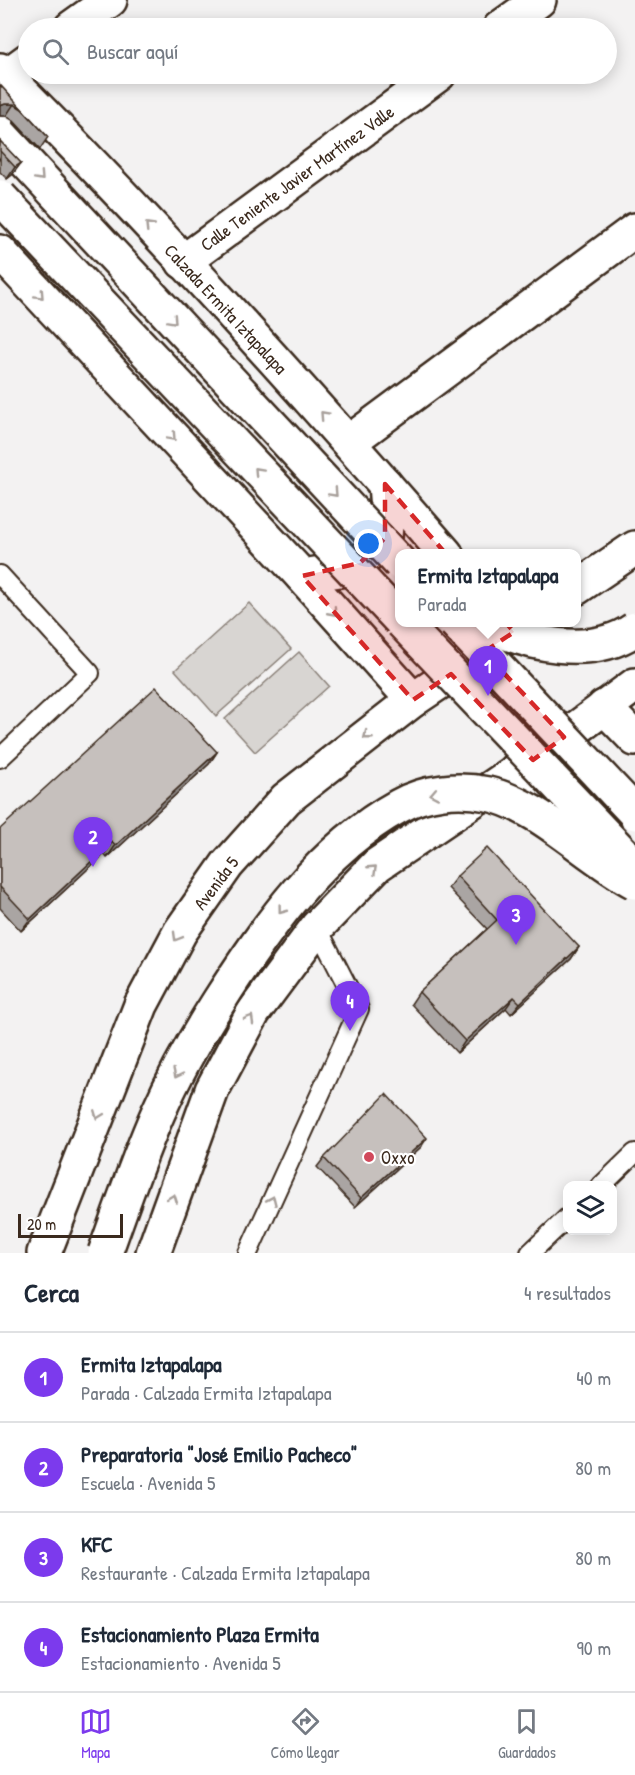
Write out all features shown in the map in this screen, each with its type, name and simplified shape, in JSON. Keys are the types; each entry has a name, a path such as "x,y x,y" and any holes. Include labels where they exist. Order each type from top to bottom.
{"main road":[{"path":"85,18 110,0"},
{"path":"514,18 539,0"},
{"name":"Calzada Ermita Iztapalapa","path":"25,84 183,262 349,442 442,549"},
{"name":"Calle Teniente Javier Martínez Valle","path":"183,262 425,84"},
{"path":"0,134 395,559"},
{"path":"0,197 395,616"},
{"path":"349,442 635,230"},
{"path":"0,252 302,576 413,700"},
{"path":"302,576 340,570 360,563 385,538 387,509 385,483"},
{"path":"581,585 635,548"},
{"path":"406,627 635,866"},
{"path":"461,627 635,813"},
{"path":"494,627 523,638 571,646 609,642 635,629"},
{"name":"Avenida 5","path":"44,1253 141,1005 180,932 227,865 286,799 413,700 515,627"},
{"path":"153,1253 212,1090 253,1013 317,927 377,865 543,753 635,685"},
{"path":"604,707 635,739"},
{"path":"516,770 635,892"},
{"path":"105,1253 158,1112 180,1065 232,981 287,904 338,851 368,826 400,805 422,796 467,791 488,794 509,800 528,810 593,856 635,882"}],"lane":[{"path":"0,575 90,672 0,758"},
{"path":"248,1253 359,1009 317,927"},
{"path":"605,1181 635,1153"},
{"path":"530,1253 563,1221"}],"highlighted area":[{"path":"385,484 514,632 484,652 564,737 533,760 451,674 413,700 302,576 360,563 385,538"}],"shaded area":[{"path":"249,603 291,649 216,716 175,670"},
{"path":"299,652 329,686 255,752 225,719"}],"building":[{"path":"0,85 48,137 22,109 14,104 0,106"},
{"path":"0,141 21,163 15,167 0,151"},
{"path":"156,687 217,752 115,846 112,842 30,919 0,887 0,829"},
{"path":"487,848 579,947 520,1003 514,997 465,1041 419,992 497,920 457,876"},
{"name":"Oxxo","path":"386,1094 427,1138 361,1198 324,1158"}],"place":[{"name":"Ermita Iztapalapa","path":"488,696"},
{"name":"Preparatoria \"José Emilio Pacheco\"","path":"93,867"},
{"name":"KFC","path":"516,945"},
{"name":"Estacionamiento Plaza Ermita","path":"350,1031"},
{"name":"Oxxo","path":"369,1157"}]}
